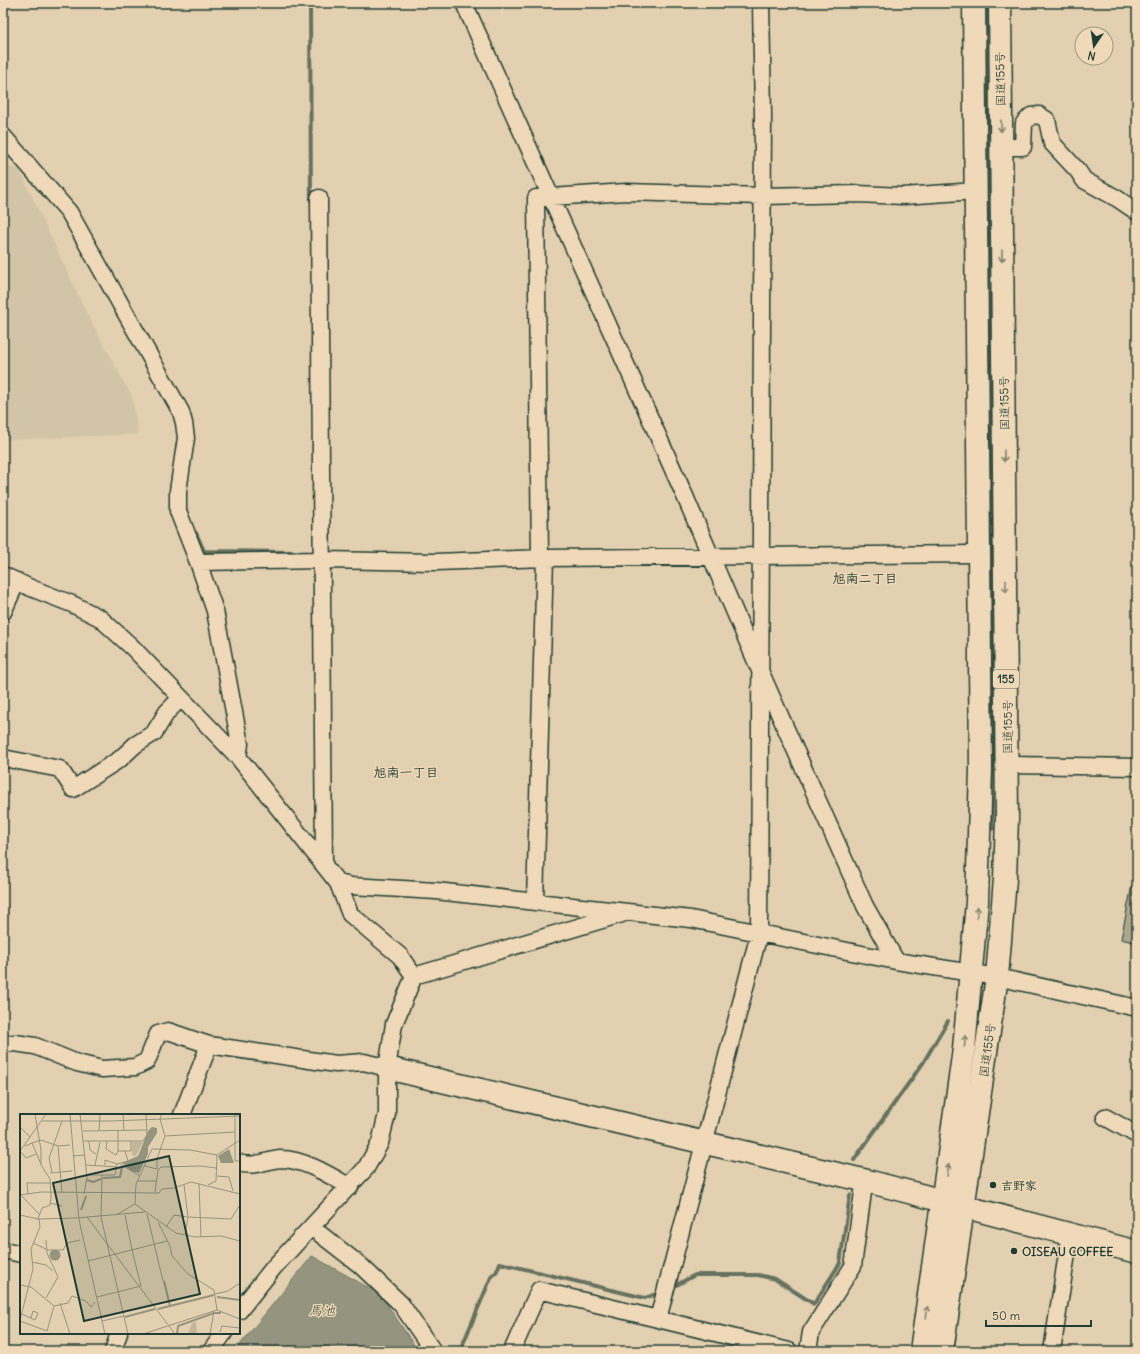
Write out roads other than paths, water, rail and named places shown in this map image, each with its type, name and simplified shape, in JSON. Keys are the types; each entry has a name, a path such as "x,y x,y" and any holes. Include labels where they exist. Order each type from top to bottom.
{"main road":[{"name":"国道155号","path":"921,1351 964,1049 977,902 981,769 974,3"},
{"name":"国道155号","path":"942,1351 965,1208 997,977 1005,879 1007,765 1000,3"},
{"path":"388,1068 866,1181 1137,1252"}],"street":[{"path":"464,3 552,198 618,351 684,494 710,557 865,906 896,961"},
{"path":"658,1319 759,934 761,673 761,3"},
{"path":"1001,147 1023,147 1024,123 1031,116 1039,115 1048,123 1049,135 1052,143 1078,171 1084,180 1118,199 1137,212"},
{"path":"3,136 69,212 181,412 186,438 178,491 178,511 215,611 240,744 238,757"},
{"path":"535,902 542,558 536,198 626,192 762,196 858,194 903,196 976,191"},
{"path":"319,198 324,865"},
{"path":"198,562 322,560 436,562 542,558 978,554"},
{"path":"3,612 10,578 72,604 100,618 132,647 238,757 338,883 350,914 400,956 414,976"},
{"path":"3,758 60,769 73,789 120,759 135,745 154,733 167,712 181,698"},
{"path":"1007,765 1137,767"},
{"path":"338,883 352,886 436,891 691,919 896,961 972,972 1137,1008"},
{"path":"414,976 630,912"},
{"path":"240,1310 274,1267 350,1187 366,1168 380,1143 387,1114 388,1068 394,1024 414,976"},
{"path":"3,1044 15,1042 36,1046 77,1063 102,1069 135,1067 147,1060 158,1034 168,1031 209,1045 336,1064 364,1062 388,1068"},
{"path":"182,1114 209,1045"},
{"path":"1105,1117 1137,1136"},
{"path":"240,1163 248,1166 282,1159 311,1166 350,1187"},
{"path":"808,1351 811,1332 853,1266 863,1192 866,1181"},
{"path":"311,1227 360,1265 401,1304 433,1351"},
{"path":"1052,1351 1070,1234"},
{"path":"3,1250 20,1254"},
{"path":"512,1351 539,1290 789,1351"},
{"path":"113,1351 119,1334"},
{"path":"211,1351 223,1334"}],"water":[{"name":"馬池","path":"312,1256 380,1294 418,1351 235,1351"}],"waterway":[{"path":"310,3 311,201"},
{"path":"987,3 993,640 992,829"},
{"path":"196,533 204,551 299,552"},
{"path":"854,1160 923,1063 948,1021"},
{"path":"671,1288 695,1275 758,1275 775,1279 814,1304 840,1263 850,1195"},
{"path":"460,1351 492,1275 496,1273 500,1263 645,1298 661,1292"}],"place":[{"name":"吉野家","path":"993,1185"},
{"name":"OISEAU COFFEE","path":"1014,1251"}],"district":[{"name":"旭南二丁目","path":"865,578"},
{"name":"旭南一丁目","path":"406,772"}]}
